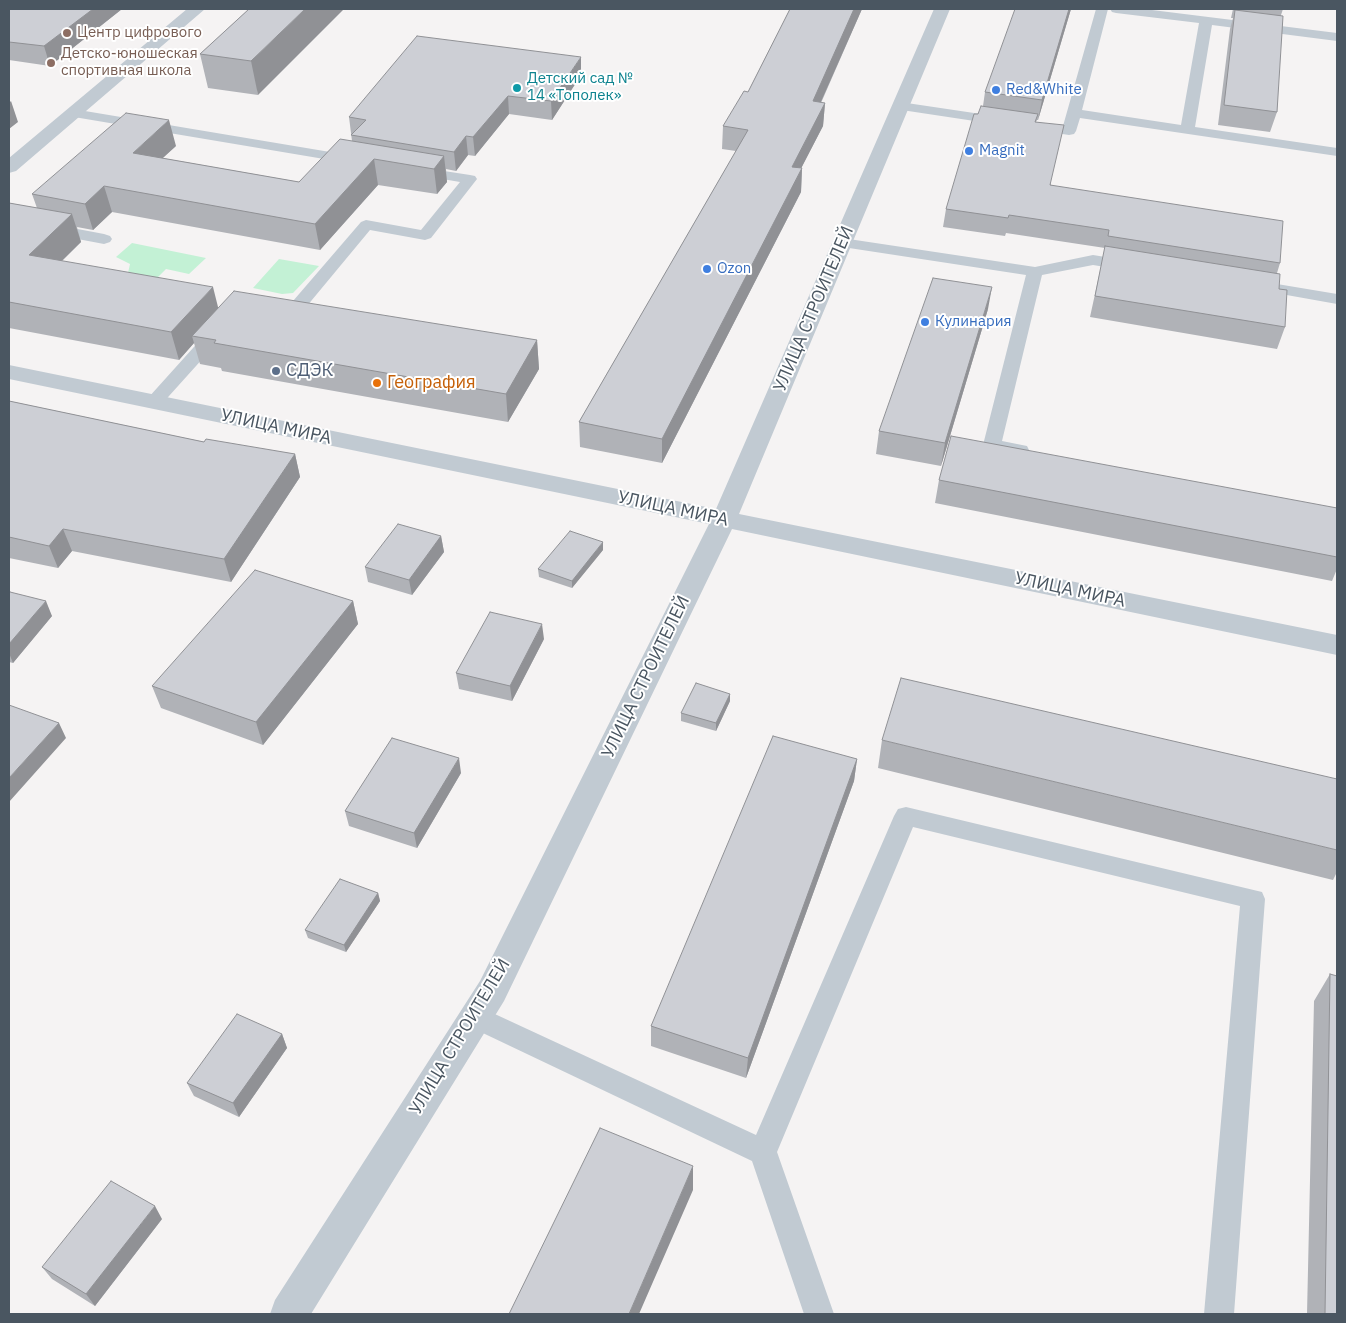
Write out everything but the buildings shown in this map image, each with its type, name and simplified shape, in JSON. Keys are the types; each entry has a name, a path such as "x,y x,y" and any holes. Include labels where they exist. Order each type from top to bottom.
{"street":[{"path":"9,167 197,9"},
{"name":"УЛИЦА СТРОИТЕЛЕЙ","path":"290,1314 492,991 724,519 942,9"},
{"name":"УЛИЦА МИРА","path":"9,372 1337,645"}],"lane":[{"path":"900,106 1069,131 1102,9"},
{"path":"1116,9 1337,37"},
{"path":"1187,130 1206,20"},
{"path":"73,113 373,163"},
{"path":"1074,113 1337,152"},
{"path":"266,310 291,314 366,225 425,235 470,179 402,168"},
{"path":"9,221 104,239"},
{"path":"842,243 1036,272 1093,260 1142,268"},
{"path":"1036,272 992,445 1040,454"},
{"path":"1240,283 1337,298"},
{"path":"154,402 229,319"},
{"path":"819,1314 763,1152 906,816 1253,899 1219,1314"},
{"path":"475,1017 763,1152"}],"green space":[{"path":"132,243 206,258 189,274 166,269 157,278 128,273 130,264 116,257"},
{"path":"279,259 319,266 293,293 282,294 253,288"}],"place":[{"name":"Центр цифрового","path":"67,33"},
{"name":"Детско-юношеская спортивная школа","path":"51,63"},
{"name":"Детский сад № 14 «Тополек»","path":"517,88"},
{"name":"Red&White","path":"996,90"},
{"name":"Magnit","path":"969,151"},
{"name":"Ozon","path":"707,269"},
{"name":"Кулинария","path":"925,322"},
{"name":"СДЭК","path":"276,371"},
{"name":"География","path":"377,383"}]}
